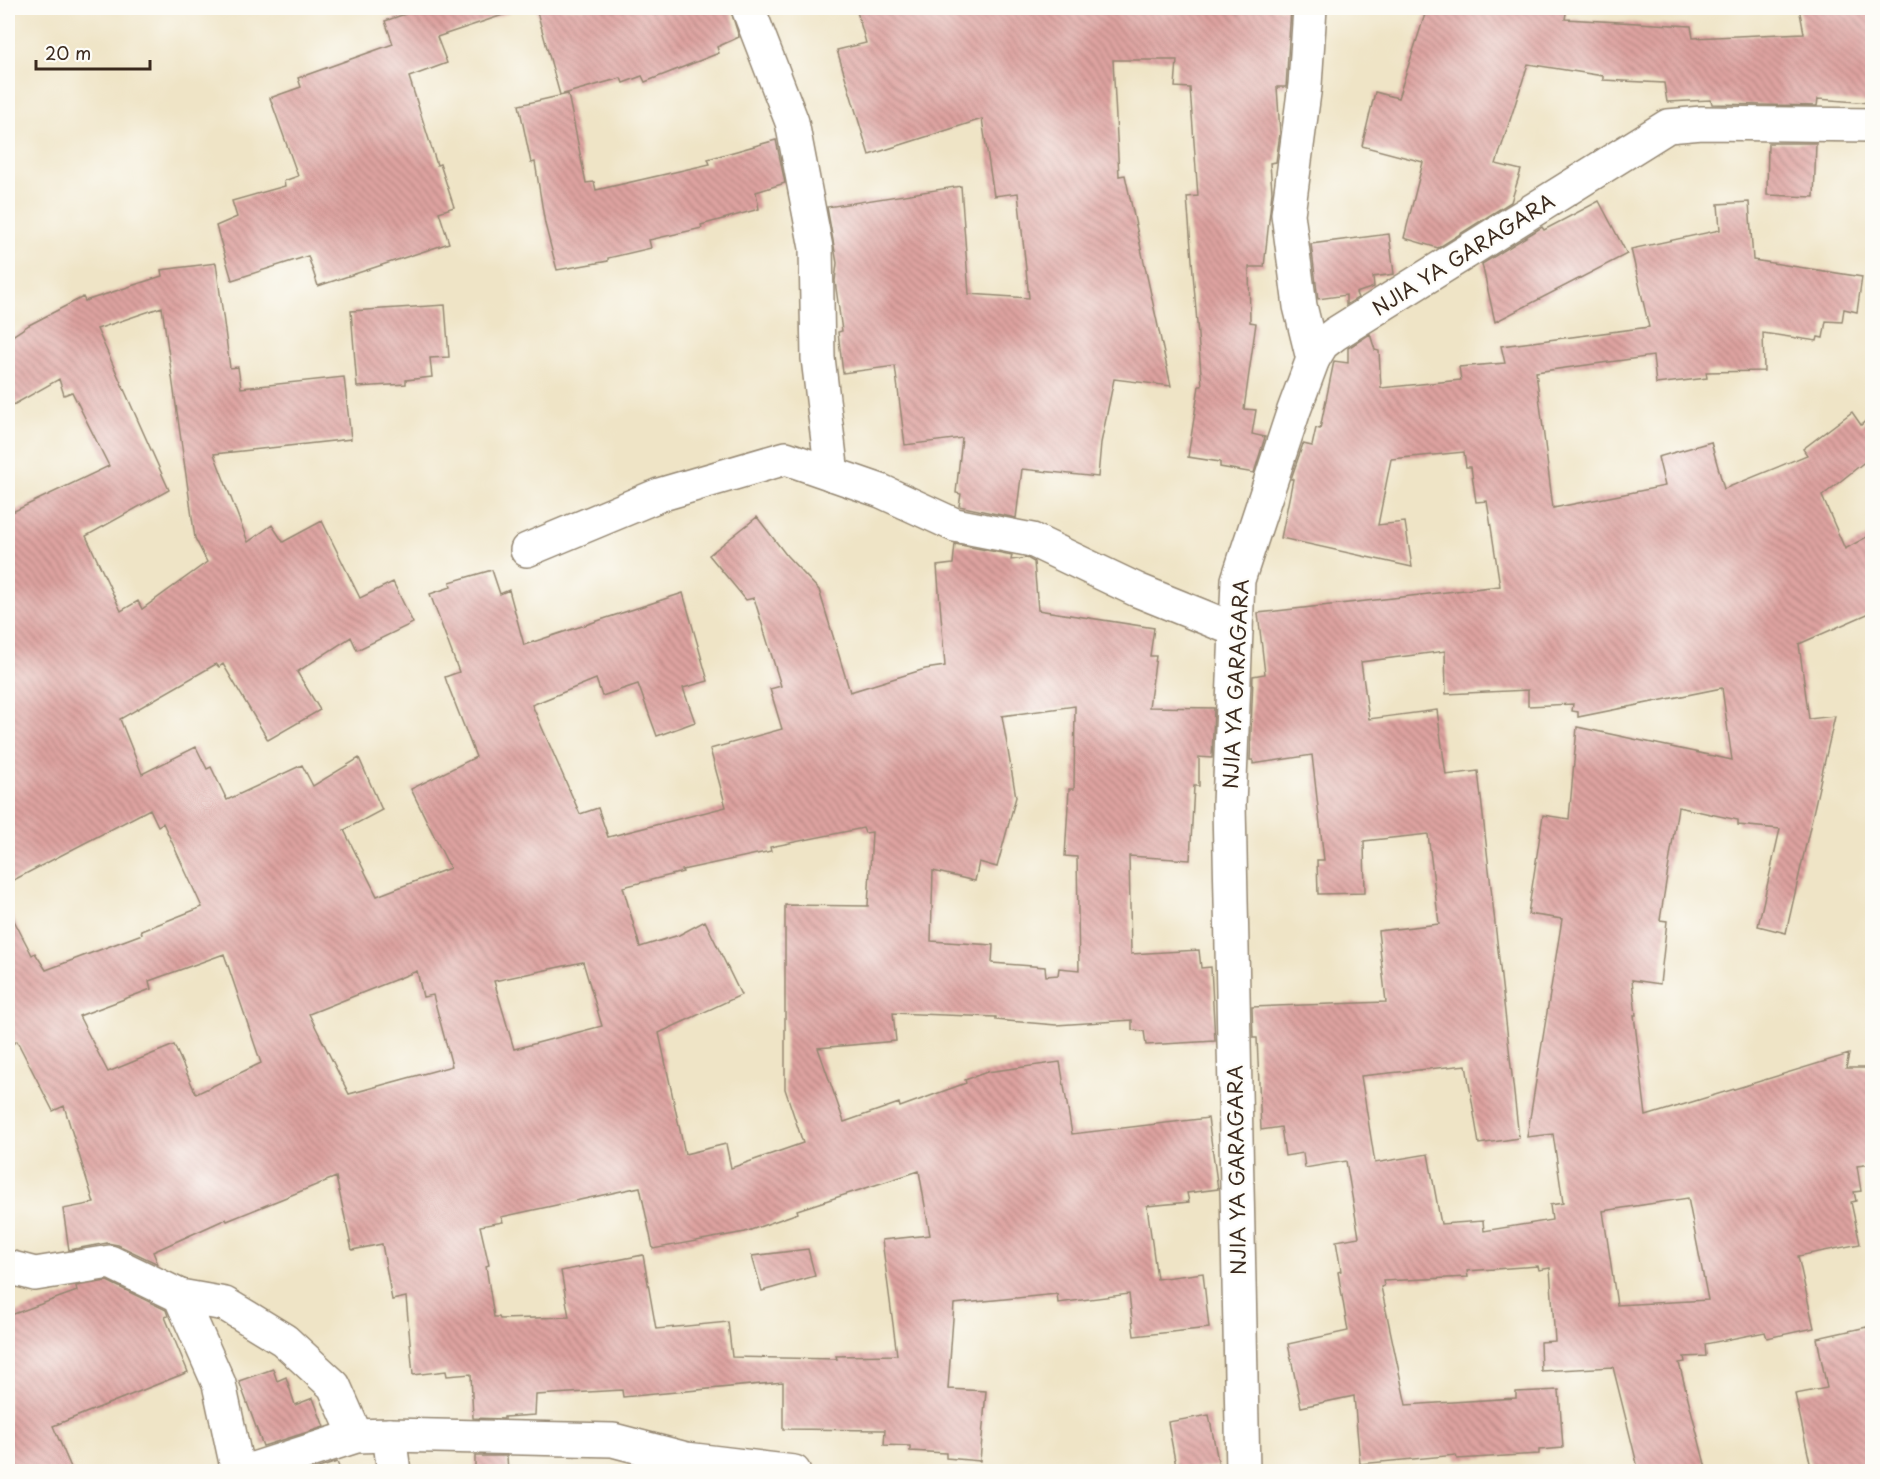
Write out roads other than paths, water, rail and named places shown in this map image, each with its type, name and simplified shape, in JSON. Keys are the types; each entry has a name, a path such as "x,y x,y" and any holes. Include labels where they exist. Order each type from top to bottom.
{"street":[{"path":"748,8 792,122 816,248 818,358 831,474"},
{"path":"1310,8 1305,85 1288,214 1300,306 1313,359"},
{"name":"NJIA YA GARAGARA","path":"1242,1472 1229,805 1238,580 1313,359 1322,344 1335,334 1668,126 1702,123 1872,124"},
{"path":"527,550 659,495 786,458 881,491 955,525 1032,540 1137,590 1236,630"},
{"path":"8,1267 35,1274 111,1262 180,1296 225,1304 284,1340 334,1386 356,1436"},
{"path":"180,1296 219,1384 238,1472"},
{"path":"389,1435 394,1472"},
{"path":"244,1472 356,1436 389,1435 613,1440 686,1465 794,1472"}]}
